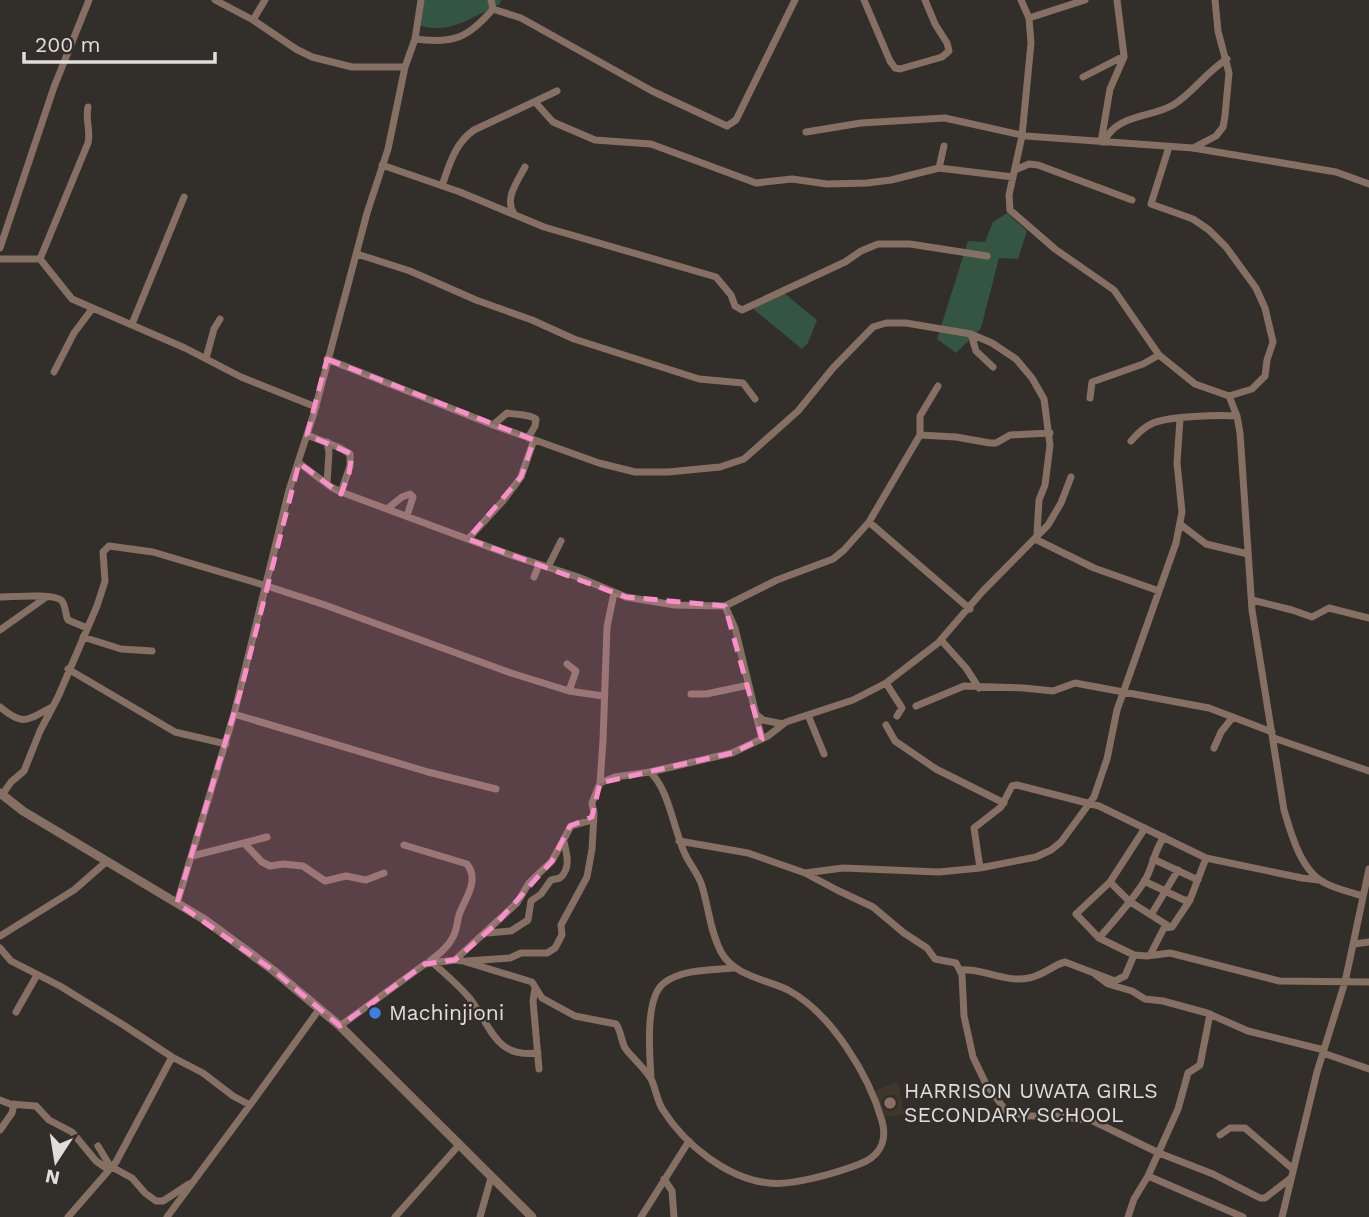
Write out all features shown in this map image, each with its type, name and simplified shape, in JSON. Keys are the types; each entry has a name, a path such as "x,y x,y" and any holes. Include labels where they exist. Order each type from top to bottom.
{"street":[{"path":"0,248 54,86 89,0"},
{"path":"215,0 253,20 296,49 325,62 363,68 405,67"},
{"path":"253,20 265,0"},
{"path":"177,903 226,744 289,490 316,407 327,359 392,133 405,67 415,39 421,0"},
{"path":"491,0 494,9"},
{"path":"494,9 521,19 652,91 727,126 736,120 795,0"},
{"path":"864,0 890,61 895,68 900,69 942,57 949,51 925,0"},
{"path":"1021,0 1029,18 1031,50 1022,136 1009,195 1010,210 1055,249 1114,290 1159,355 1195,384 1229,396 1252,389 1265,376 1272,346 1265,308 1256,288 1219,238 1193,219 1151,204 1169,147"},
{"path":"1029,18 1084,0"},
{"path":"1102,142 1110,89 1124,56 1117,0"},
{"path":"1193,148 1211,140 1220,132 1224,122 1229,84 1227,59 1218,31 1215,0"},
{"path":"415,39 435,42 456,39 477,27 494,9"},
{"path":"1083,76 1124,56"},
{"path":"1102,142 1113,129 1139,115 1176,103 1213,68 1227,59"},
{"path":"442,186 456,150 465,136 557,91"},
{"path":"536,103 553,122 595,140 612,143 640,141 652,144 756,183 792,179 827,184 867,183 939,168 1014,174 1029,164 1132,200"},
{"path":"40,259 88,143 85,118 88,107"},
{"path":"806,132 861,123 939,118 1022,136 1193,148 1336,172 1369,184"},
{"path":"1211,140 1215,153"},
{"path":"939,168 944,146"},
{"path":"382,165 544,227 716,277 731,295 735,306 742,310 878,244 909,244 987,256"},
{"path":"497,207 510,196 525,167"},
{"path":"510,196 510,206 515,214"},
{"path":"132,324 184,197"},
{"path":"357,254 410,271 574,339 699,379 743,383 755,399"},
{"path":"0,259 40,259"},
{"path":"40,259 72,299 206,358 241,377 316,407"},
{"path":"54,372 74,333 92,309"},
{"path":"206,358 214,329 220,319"},
{"path":"327,359 493,425 599,463 635,472 668,472 728,466 744,459 783,426 873,327 886,323 906,323 971,334 1008,353 1027,371 1044,400 1049,433 1048,468 1039,500 1036,536"},
{"path":"971,334 976,351 993,367"},
{"path":"1090,398 1092,382 1143,364 1159,355"},
{"path":"299,463 341,492 468,540 578,577 614,593 656,603 725,606 777,580 833,559 849,545 869,522 920,435 920,416 939,387"},
{"path":"1229,396 1237,416 1256,643 1280,791 1288,823 1303,859 1319,880"},
{"path":"468,540 521,477 536,419 507,413 493,425"},
{"path":"1131,441 1151,424 1208,415 1237,416"},
{"path":"806,873 843,868 939,872 980,868 1037,857 1061,842 1090,803 1107,759 1118,710 1180,524 1180,419"},
{"path":"920,435 993,443 1010,435 1049,433"},
{"path":"307,435 347,451 351,457 341,492"},
{"path":"327,442 327,484"},
{"path":"600,783 615,777 650,772 732,752 762,739 783,724 853,700 886,683 941,640 982,592 1036,536 1056,513 1071,477"},
{"path":"387,509 410,494 413,497 407,516"},
{"path":"869,522 970,609"},
{"path":"1180,524 1206,544 1248,554"},
{"path":"1036,536 1094,568 1158,591"},
{"path":"534,577 561,541"},
{"path":"532,1217 340,1026 256,957 177,903 23,811 1,794 24,771 104,589 103,552 109,546 153,552 267,586 569,691 603,696"},
{"path":"429,963 502,959 521,953 547,953 555,948 562,935 561,925 587,877 592,849 592,803 600,783 603,741 607,627 614,593"},
{"path":"0,597 55,598 63,601 68,620 87,628"},
{"path":"0,630 46,597"},
{"path":"1252,600 1312,617 1329,608 1369,618"},
{"path":"725,606 732,618 762,739"},
{"path":"83,637 121,649 152,651"},
{"path":"941,640 966,668 979,688"},
{"path":"567,664 576,671 569,691"},
{"path":"68,669 175,732 226,744"},
{"path":"886,683 902,708 897,716"},
{"path":"916,706 957,688 1053,691 1075,683 1209,708 1369,771"},
{"path":"691,694 706,694 749,685"},
{"path":"0,707 17,719 26,721 52,707"},
{"path":"234,714 428,772 496,789"},
{"path":"757,714 763,720 783,724"},
{"path":"808,715 824,754"},
{"path":"1214,748 1221,732 1233,717"},
{"path":"886,725 895,741 936,769 1004,803"},
{"path":"650,772 659,781 679,841 701,883 715,940 733,968"},
{"path":"980,868 974,828 1004,803 1012,786 1017,785 1090,803 1206,858 1319,880 1363,895"},
{"path":"459,960 521,898 529,883 552,861 571,826 589,821 594,814"},
{"path":"1145,828 1110,882 1076,916 1099,938 1134,955 1170,953 1271,980 1369,982"},
{"path":"1099,938 1144,881 1164,836"},
{"path":"192,856 267,837"},
{"path":"486,933 511,931 528,920 531,901 541,894 551,880 560,878 566,872 568,859 564,841"},
{"path":"679,841 748,853 806,873 873,907 927,948 935,959 956,963 961,970 964,1016 970,1050 986,1084 1006,1111 1026,1116 1086,1119 1113,1129 1159,1153 1213,1174 1259,1198 1265,1198 1291,1178"},
{"path":"244,843 262,862 270,866 303,866 325,881 346,876 366,880 384,873"},
{"path":"340,1026 429,963 445,948 454,936 461,910 470,893 473,876 467,864 404,845"},
{"path":"1150,955 1164,928 1170,927 1178,920 1190,900 1206,858"},
{"path":"1153,859 1198,880"},
{"path":"0,936 74,890 106,862"},
{"path":"1282,1217 1323,1052 1345,982 1369,869"},
{"path":"1150,915 1178,870"},
{"path":"1144,881 1184,900 1190,900"},
{"path":"1110,882 1129,901 1170,927"},
{"path":"1354,944 1369,942"},
{"path":"0,948 11,961 125,1026 250,1105"},
{"path":"961,970 1027,979 1065,962 1109,980 1119,981 1125,975 1134,955"},
{"path":"459,960 528,981 536,987 542,998 575,1016 616,1024 625,1047 652,1079"},
{"path":"429,963 470,998 486,1026 504,1046 520,1053 538,1053"},
{"path":"733,968 789,991 807,1003 831,1027 870,1089 882,1120 885,1137 878,1152 865,1162 828,1174 774,1184 759,1181 706,1157 663,1109 652,1079 650,1017 660,986 686,974 733,968"},
{"path":"16,1012 37,975"},
{"path":"1096,975 1108,984 1132,991 1145,999 1210,1014 1248,1031 1323,1052 1369,1069"},
{"path":"536,987 533,1001 539,1069"},
{"path":"167,1217 320,1008"},
{"path":"1128,1217 1178,1109 1188,1073 1200,1065 1210,1014"},
{"path":"68,1217 111,1169 172,1057"},
{"path":"0,1100 36,1106 49,1120 72,1132 96,1161 132,1178 156,1201 163,1200 190,1184"},
{"path":"0,1130 12,1113 14,1104"},
{"path":"1220,1135 1230,1128 1245,1128 1293,1169"},
{"path":"641,1217 689,1141"},
{"path":"394,1217 459,1145"},
{"path":"98,1146 111,1169"},
{"path":"1148,1176 1243,1217"},
{"path":"480,1217 491,1178"},
{"path":"664,1179 672,1191 674,1217"}],"highlighted area":[{"path":"327,359 534,440 521,477 468,539 626,597 725,606 762,739 732,753 600,783 592,817 570,826 552,861 495,925 455,960 425,964 340,1026 274,971 177,903 242,686 299,463 341,494 349,473 352,454 307,435"}],"shaded area":[{"name":"HARRISON UWATA GIRLS SECONDARY SCHOOL","path":"898,1082 904,1115 884,1116 874,1091"}],"green space":[{"path":"423,0 501,0 500,4 461,23 430,28 419,25"},
{"path":"1007,213 1027,231 1018,259 999,258 981,328 956,353 937,339 968,241 985,242 993,222"},
{"path":"784,293 817,320 808,343 802,349 752,308"}],"place":[{"name":"Machinjioni","path":"375,1013"},
{"name":"HARRISON UWATA GIRLS SECONDARY SCHOOL","path":"890,1103"}]}
